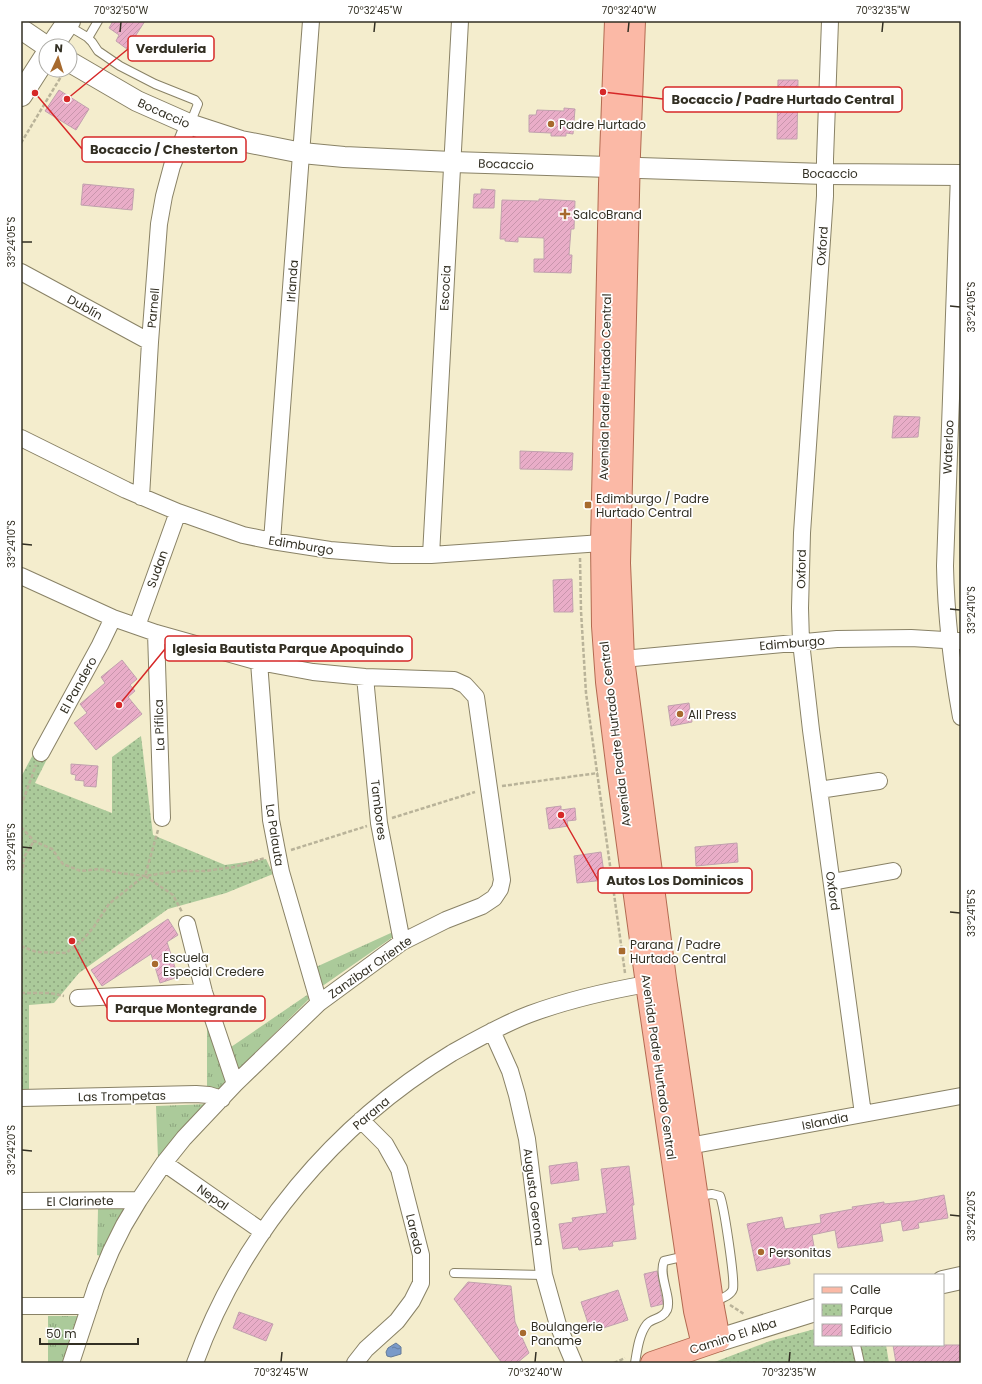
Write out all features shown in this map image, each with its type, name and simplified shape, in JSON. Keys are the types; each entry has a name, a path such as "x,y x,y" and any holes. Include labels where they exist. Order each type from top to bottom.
{"main road":[{"name":"Avenida Padre Hurtado Central","path":"616,21 620,167 619,564 623,659 634,754 696,1196 717,1302 711,1342"},
{"name":"Avenida Padre Hurtado Central","path":"634,21 620,167 602,543 603,626 607,682 618,771 647,984 695,1311 711,1342"},
{"path":"57,38 67,23"},
{"path":"21,95 38,68"},
{"path":"944,1282 961,1278"},
{"name":"Camino El Alba","path":"652,1363 711,1342 814,1310"}],"street":[{"name":"Irlanda","path":"272,541 311,21"},
{"name":"Escocia","path":"431,555 460,21"},
{"name":"Oxford","path":"830,21 825,196 802,533 800,608 801,642 863,1114"},
{"path":"21,30 38,41"},
{"name":"Bocaccio","path":"78,74 189,124 241,141 302,153 344,157 452,162 825,174 960,175"},
{"name":"Parnell","path":"141,496 150,342 160,224 164,196 172,166 189,124"},
{"name":"Waterloo","path":"960,175 945,536 946,595 955,641 961,717"},
{"name":"Dublín","path":"21,272 150,342"},
{"name":"Edimburgo","path":"21,438 119,487 178,512 243,535 272,541 330,550 392,555 431,555 602,543"},
{"name":"Sudan","path":"137,626 178,512"},
{"name":"Zanzibar Oriente","path":"21,576 113,618 156,633 259,662 313,672 365,677 454,680 465,685 476,697 502,880 500,890 494,898 482,906 446,920 402,942 319,1003 235,1084 184,1138 164,1163 139,1200 110,1251 98,1281 71,1363"},
{"name":"El Pandero","path":"41,752 100,645 113,618"},
{"name":"La Pifilca","path":"156,633 162,818"},
{"name":"Edimburgo","path":"623,659 801,642 872,638 955,641"},
{"name":"La Palauta","path":"259,662 271,820 277,855 319,1003"},
{"name":"Tambores","path":"365,677 379,822 402,942"},
{"path":"820,790 879,780"},
{"path":"832,882 893,871"},
{"path":"187,924 204,992 235,1084"},
{"name":"Parana","path":"196,1363 228,1289 263,1232 280,1208 318,1162 360,1120 410,1080 492,1031 562,1003 595,994 647,984"},
{"path":"78,998 204,992"},
{"name":"Augusta Gerona","path":"492,1031 510,1071 517,1095 527,1139 544,1275 558,1325 574,1363"},
{"name":"Las Trompetas","path":"21,1098 196,1094 209,1095 222,1099"},
{"name":"Islandia","path":"689,1146 961,1096"},
{"name":"Laredo","path":"354,1363 366,1349 397,1321 412,1301 420,1283 421,1255 399,1169 385,1144 360,1120"},
{"name":"Nepal","path":"164,1163 263,1232"},
{"name":"El Clarinete","path":"21,1201 139,1200"},
{"path":"21,1306 90,1306"}],"lane":[{"path":"88,38 98,21"},
{"path":"67,23 88,38 98,51 120,66 155,84 195,100 198,104 189,124"},
{"path":"635,1363 637,1346 647,1323 664,1315 667,1308 662,1267 664,1261 687,1256"},
{"path":"454,1273 544,1275"},
{"path":"856,1346 860,1363"}],"path":[{"path":"21,143 60,78"},
{"path":"21,806 41,752"},
{"path":"21,827 34,841 52,849 63,864 81,871 99,870 145,876 178,871 205,871 234,867 277,855 489,788 618,771"},
{"path":"21,946 36,952 66,953 81,942 93,928 109,904 145,876 162,818"},
{"path":"21,886 24,857 34,841"},
{"path":"145,876 173,895 187,924"},
{"path":"21,993 50,993 78,998"}],"green space":[{"path":"141,736 153,835 225,865 266,859 273,874 226,893 168,909 79,973 54,1003 29,1005 29,1089 21,1098 21,777 36,749 48,757 35,783 112,813 112,757"},
{"path":"393,932 393,937 321,987 316,967"},
{"path":"307,995 309,999 239,1069 231,1047"},
{"path":"207,1013 229,1086 220,1091 207,1091"},
{"path":"209,1104 158,1158 156,1106"},
{"path":"126,1207 101,1256 97,1255 98,1209"},
{"path":"48,1316 79,1316 64,1363 48,1363"},
{"path":"814,1329 814,1346 886,1346 889,1363 712,1363 770,1341"}],"water":[{"path":"396,1343 401,1347 401,1354 391,1357 387,1356 386,1352 388,1348"}],"building":[{"path":"113,21 145,21 127,49 116,41 119,35 109,28"},
{"path":"778,80 798,80 797,139 777,139"},
{"path":"59,90 89,109 76,130 45,111"},
{"name":"Padre Hurtado","path":"564,108 575,109 573,134 566,133 566,136 551,136 551,133 529,132 529,115 536,115 537,110 564,111"},
{"path":"83,184 134,189 132,210 81,205"},
{"path":"481,189 495,190 494,208 473,208 474,194 481,194"},
{"path":"539,199 575,201 574,229 571,229 569,255 572,255 571,273 534,272 534,259 544,259 544,238 518,237 518,242 500,239 502,200 539,201"},
{"path":"894,416 920,417 918,437 892,438"},
{"path":"520,451 573,453 572,470 520,469"},
{"path":"572,579 573,612 554,612 553,580"},
{"path":"122,660 137,679 130,685 135,691 128,697 142,714 96,750 74,723 87,713 80,704 105,683 101,677"},
{"name":"All Press","path":"689,703 692,722 671,726 668,706"},
{"path":"71,764 98,766 96,787 84,786 84,781 75,780 76,775 71,774"},
{"path":"561,806 561,810 575,808 576,820 567,821 568,826 549,829 546,808"},
{"path":"737,843 738,862 696,866 695,847"},
{"path":"601,852 605,880 577,883 574,856"},
{"path":"168,919 178,935 167,942 178,977 160,983 151,954 102,986 91,970"},
{"path":"577,1162 579,1180 551,1184 549,1166"},
{"path":"629,1166 634,1205 632,1205 636,1239 612,1242 613,1246 579,1250 578,1247 563,1249 559,1224 573,1222 572,1218 607,1213 601,1169"},
{"path":"944,1195 948,1218 918,1223 919,1228 903,1231 901,1220 880,1224 883,1241 838,1248 835,1230 812,1235 815,1252 789,1257 790,1264 757,1271 747,1224 782,1217 785,1229 821,1223 820,1215 853,1209 852,1207 884,1202 884,1204 914,1201"},
{"path":"657,1271 663,1304 651,1307 644,1274"},
{"path":"468,1282 511,1286 515,1322 529,1353 517,1363 502,1363 454,1299"},
{"path":"618,1290 628,1320 591,1332 581,1302"},
{"path":"239,1312 273,1324 266,1341 233,1328"},
{"path":"961,1345 961,1363 896,1363 893,1346"}],"place":[{"name":"Bocaccio / Padre Hurtado Central","path":"603,92"},
{"name":"Bocaccio / Chesterton","path":"35,93"},
{"name":"Verduleria","path":"67,99"},
{"name":"Padre Hurtado","path":"551,124"},
{"name":"SalcoBrand","path":"565,214"},
{"name":"Edimburgo / Padre Hurtado Central","path":"588,505"},
{"name":"Iglesia Bautista Parque Apoquindo","path":"119,705"},
{"name":"All Press","path":"680,714"},
{"name":"Autos Los Dominicos","path":"561,815"},
{"name":"Parque Montegrande","path":"72,941"},
{"name":"Parana / Padre Hurtado Central","path":"622,951"},
{"name":"Escuela Especial Credere","path":"155,964"},
{"name":"Personitas","path":"761,1252"},
{"name":"Boulangerie Paname","path":"523,1333"}]}
